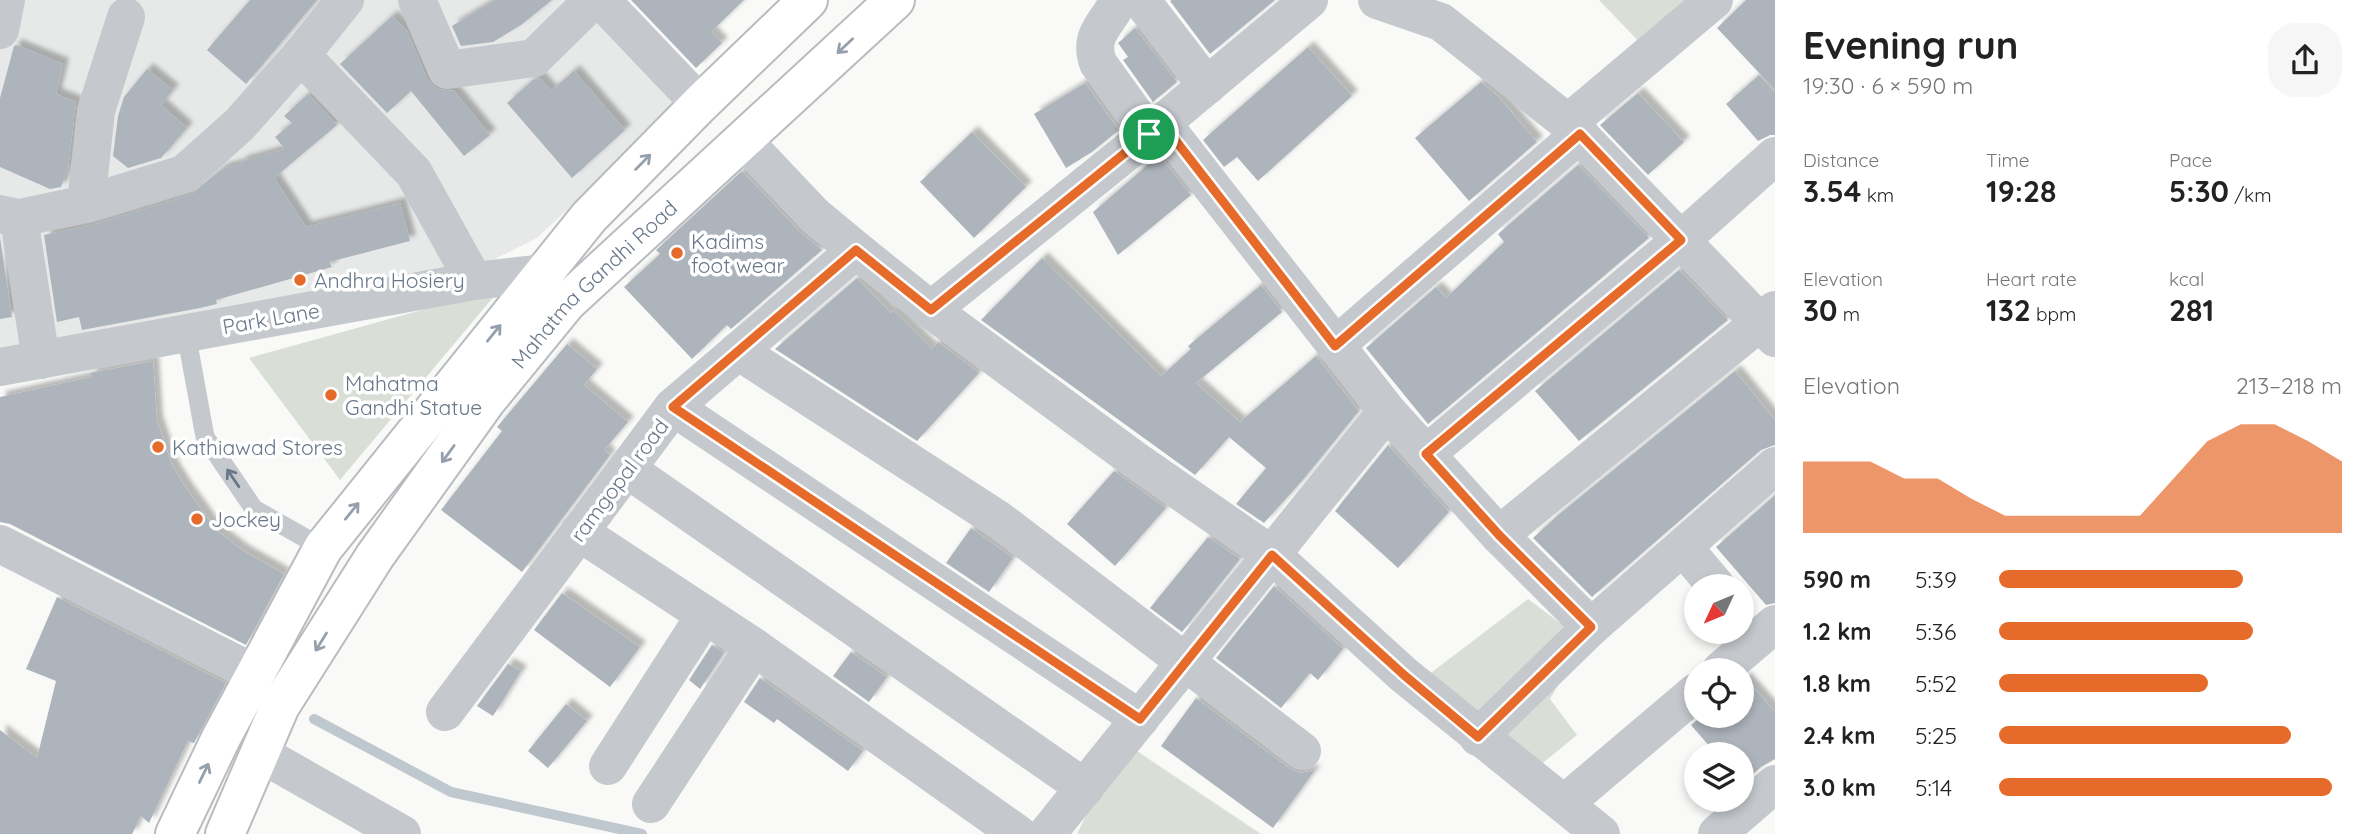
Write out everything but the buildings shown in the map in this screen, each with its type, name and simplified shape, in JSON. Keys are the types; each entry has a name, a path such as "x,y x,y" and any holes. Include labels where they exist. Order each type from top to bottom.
{"highway":[{"name":"Mahatma Gandhi Road","path":"175,834 221,738 323,548 589,217 700,104 808,0"},
{"name":"Mahatma Gandhi Road","path":"225,834 280,706 375,556 486,401 566,302 895,0"}],"street":[{"path":"0,30 6,0"},
{"path":"41,360 9,216 86,204 184,174 239,125 345,0"},
{"path":"418,0 447,70 534,58 593,0"},
{"path":"601,0 700,104"},
{"path":"1119,0 1094,41 1098,63 1156,129 1387,411 1499,535 1591,627"},
{"path":"1141,0 1208,86"},
{"path":"931,310 1156,129 1309,0"},
{"path":"1377,0 1452,11 1574,128 1681,240 1770,324 1499,535"},
{"path":"1335,346 1714,0"},
{"path":"86,204 96,111 126,17"},
{"path":"301,55 414,173 474,281"},
{"path":"743,140 816,216 856,250 931,310 1135,460 1272,555 1404,675 1601,834"},
{"path":"1426,454 1681,240 1775,156"},
{"name":"ramgopal road","path":"445,712 673,407 856,250"},
{"name":"Park Lane","path":"0,367 474,281 543,273"},
{"path":"738,351 999,520 1302,751"},
{"path":"673,407 1140,719"},
{"path":"1047,834 1387,411"},
{"path":"1478,737 1591,627 1775,466"},
{"path":"627,469 1085,788"},
{"path":"579,532 754,647 1018,834"},
{"path":"0,544 256,674"},
{"path":"1684,548 1706,574"},
{"path":"608,766 705,615"},
{"path":"1735,658 1763,633"},
{"path":"651,804 754,647"},
{"path":"1565,803 1684,702"},
{"path":"261,754 402,834"},
{"path":"1717,834 1775,784"}],"lane":[{"path":"186,333 205,437 254,509 323,548"}],"shaded area":[{"path":"0,0 593,0 686,98 537,238 473,270 0,355"},
{"path":"1599,0 1711,0 1648,51"},
{"path":"501,288 340,480 249,358"},
{"path":"1528,599 1584,641 1550,699 1577,735 1528,775 1415,685"},
{"path":"1122,741 1261,834 1077,834"}],"waterway":[{"path":"314,719 451,792 642,834"}],"place":[{"name":"Kadims foot wear","path":"677,253"},
{"name":"Andhra Hosiery","path":"300,280"},
{"name":"Mahatma Gandhi Statue","path":"331,395"},
{"name":"Kathiawad Stores","path":"158,447"},
{"name":"Jockey","path":"197,519"}],"route":[{"path":"1162,123 1335,346 1580,134 1681,240 1426,454 1499,535 1591,627 1478,737 1404,675 1272,555 1140,719 673,407 856,250 931,310 1149,134 1162,123"}]}
